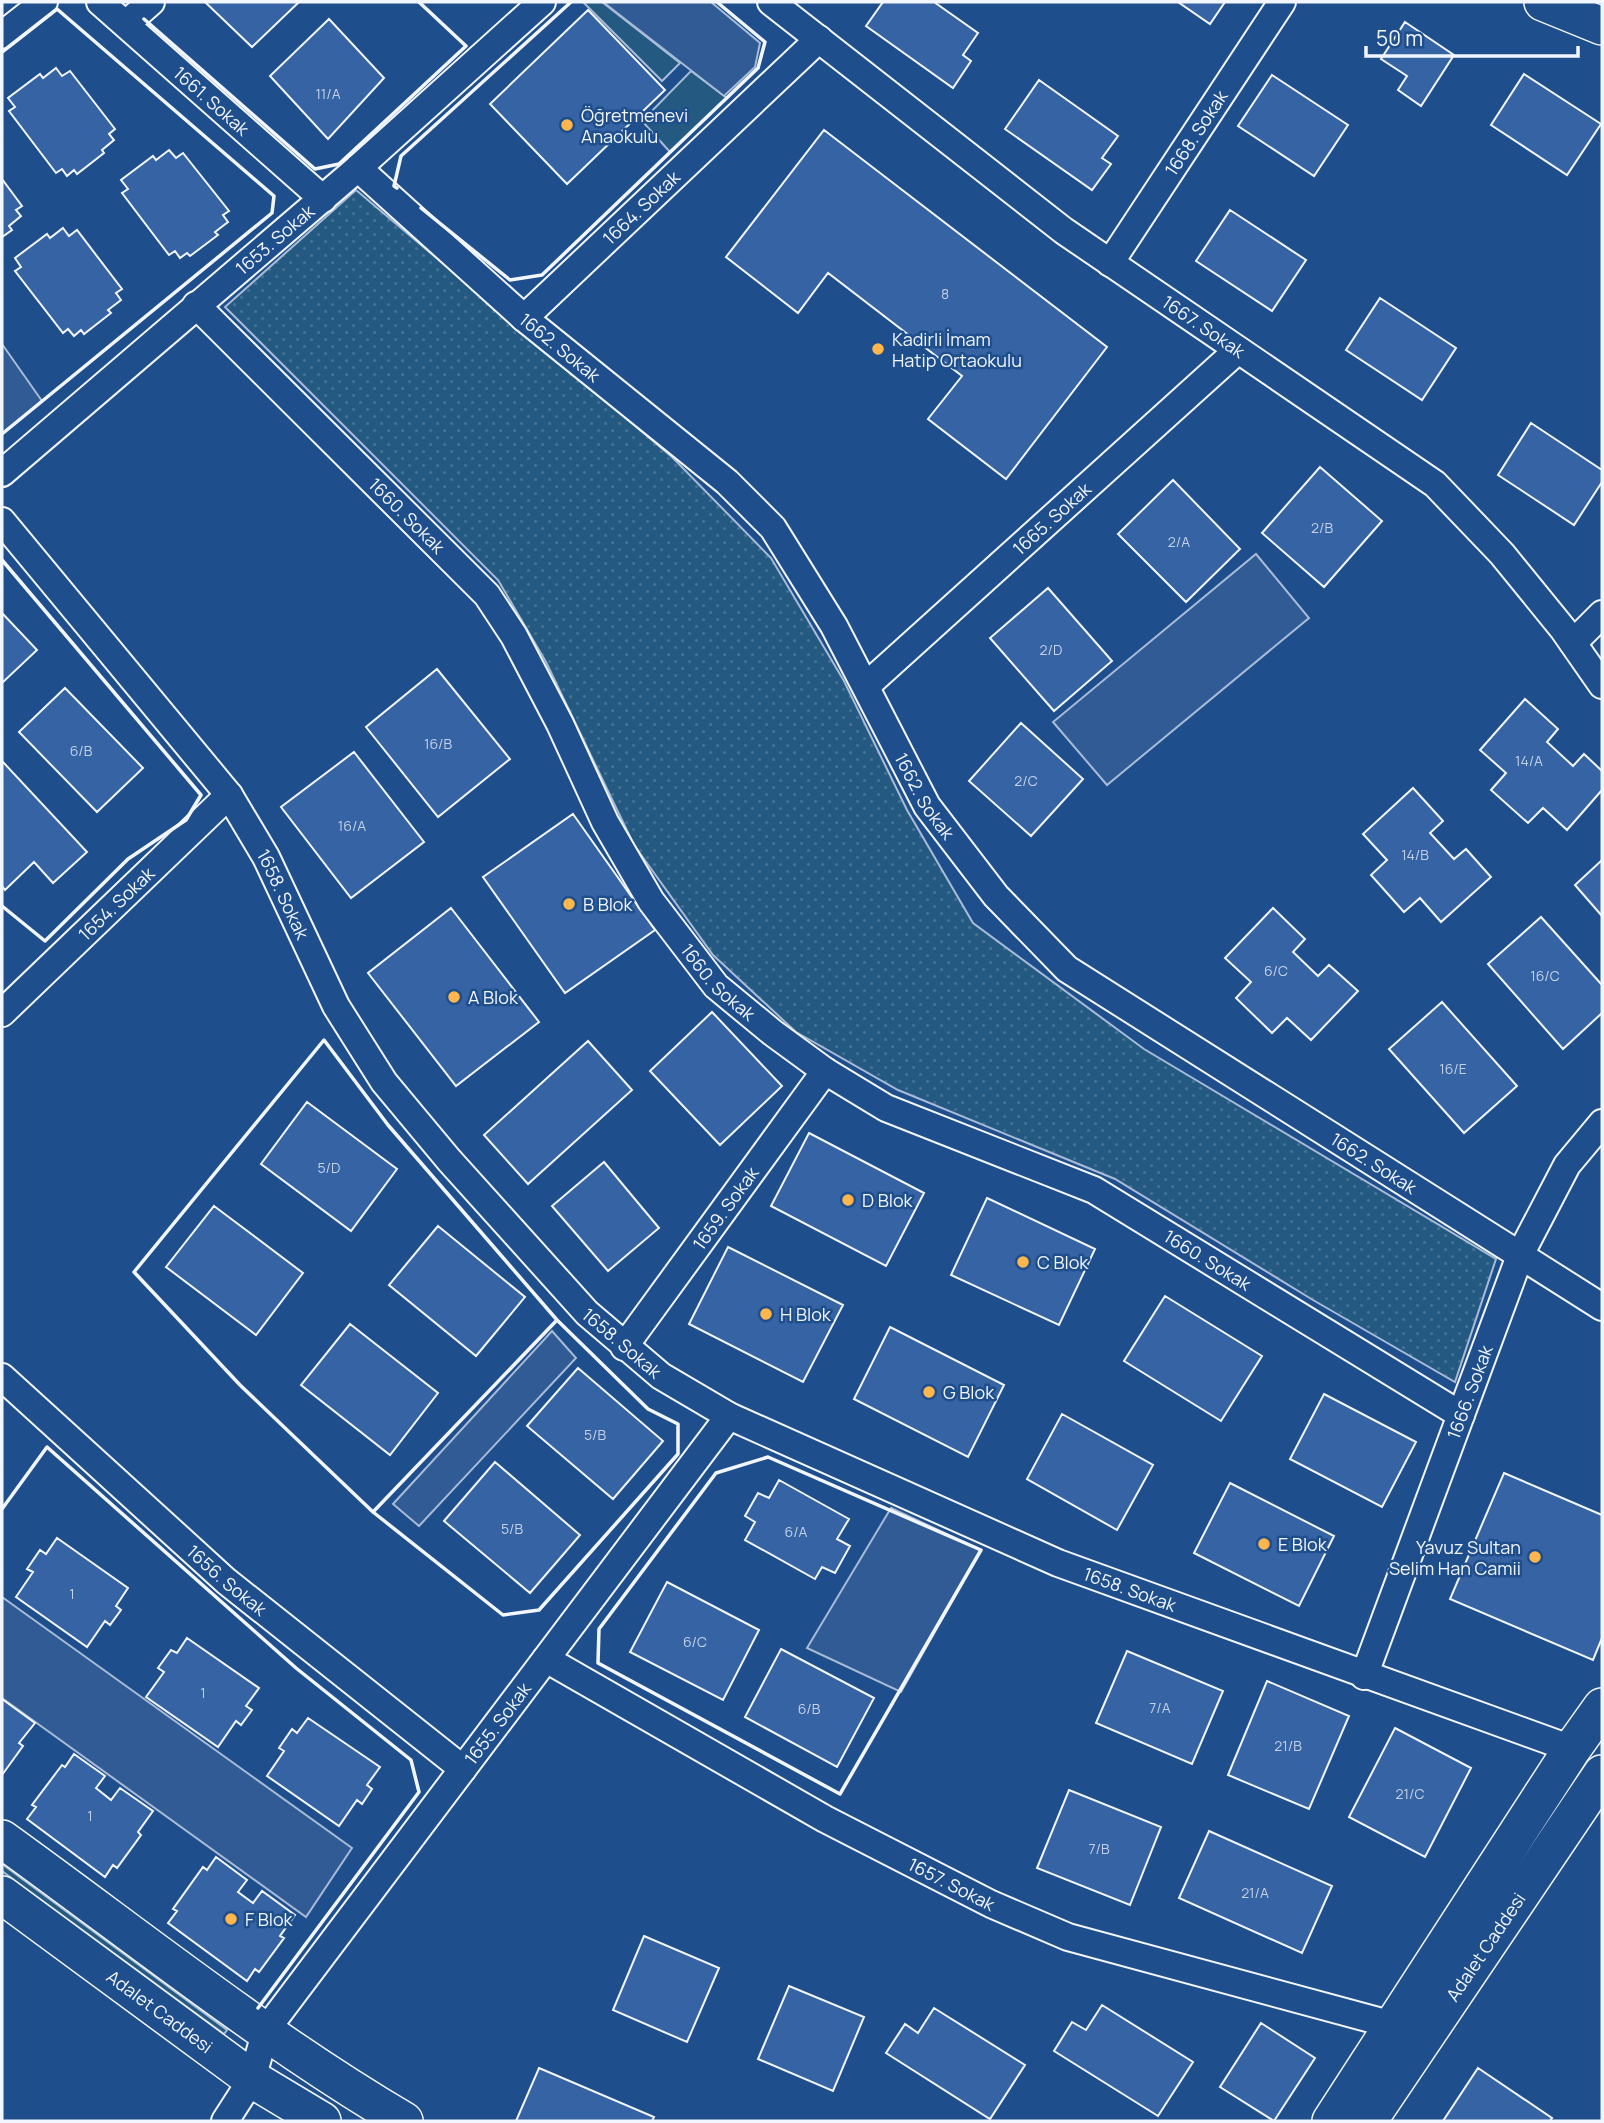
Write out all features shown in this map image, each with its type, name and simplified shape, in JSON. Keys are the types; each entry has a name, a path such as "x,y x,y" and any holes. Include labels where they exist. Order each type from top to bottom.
{"street":[{"path":"2,35 44,2"},
{"name":"1661. Sokak","path":"100,2 323,199"},
{"path":"125,24 151,2"},
{"name":"1653. Sokak","path":"2,473 323,199 541,2"},
{"name":"1667. Sokak","path":"771,2 1064,231 1435,484 1502,554 1573,643 1602,685"},
{"name":"1668. Sokak","path":"1110,262 1282,2"},
{"path":"1543,2 1602,26"},
{"name":"1664. Sokak","path":"524,318 819,39"},
{"name":"1662. Sokak","path":"358,168 524,318 727,482 773,528 835,626 927,806 996,896 1067,968 1521,1253 1602,1307"},
{"name":"1660. Sokak","path":"196,305 487,595 514,636 560,724 605,822 651,901 716,986 773,1033 886,1108 1094,1190 1461,1415"},
{"name":"1665. Sokak","path":"866,686 1238,349"},
{"name":"1658. Sokak","path":"2,522 229,794 266,857 336,1006 378,1073 485,1200 587,1313 624,1347 694,1398 729,1416 1058,1563 1364,1676 1572,1749"},
{"path":"1573,643 1602,614"},
{"name":"1654. Sokak","path":"2,1013 229,794"},
{"name":"1659. Sokak","path":"624,1347 825,1070"},
{"name":"1666. Sokak","path":"1364,1676 1521,1253 1567,1165 1602,1123"},
{"name":"1656. Sokak","path":"2,1377 226,1581 463,1769"},
{"name":"1655. Sokak","path":"266,2030 729,1416"},
{"name":"1657. Sokak","path":"546,1659 825,1819 991,1904 1068,1937 1393,2025"},
{"path":"1331,2121 1602,1707"},
{"name":"Adalet Caddesi","path":"1368,2121 1602,1774"},
{"path":"2,1839 266,2030 358,2094 404,2121"},
{"name":"Adalet Caddesi","path":"2,1895 252,2079 322,2121"},
{"path":"225,2121 252,2079 266,2030"}],"shaded area":[{"path":"583,2 602,2 680,63 662,81"},
{"path":"603,2 711,2 760,43 755,67 724,96"},
{"path":"691,71 727,98 670,152 642,121"},
{"path":"356,190 672,457 771,558 844,681 907,810 973,923 1144,1049 1496,1259 1455,1382 1313,1300 1115,1179 898,1090 796,1032 713,955 634,845 546,662 498,580 225,307"},
{"path":"2,344 42,401 2,434"},
{"path":"1256,554 1309,618 1107,785 1053,722"},
{"path":"552,1331 576,1358 419,1526 393,1504"},
{"path":"891,1508 981,1550 901,1692 807,1648"},
{"path":"2,1597 352,1848 306,1917 2,1698"},
{"path":"2,1864 227,2030 224,2034 2,1871"}],"building":[{"path":"205,2 299,2 252,47"},
{"path":"883,2 934,2 978,33 963,55 971,61 953,88 866,26"},
{"path":"1178,2 1225,2 1210,24"},
{"path":"588,10 665,90 567,184 490,104"},
{"path":"329,19 384,78 328,139 270,76"},
{"path":"1405,22 1454,55 1421,106 1398,90 1407,76 1381,59"},
{"path":"56,68 62,76 70,71 115,129 109,134 114,140 102,150 104,153 77,174 74,170 67,176 62,169 56,173 9,111 15,107 8,98 40,74 43,78"},
{"path":"1524,74 1601,124 1567,175 1491,125"},
{"path":"1272,75 1348,125 1314,176 1238,126"},
{"path":"1039,80 1118,136 1102,158 1111,164 1092,190 1005,129"},
{"path":"824,130 1107,347 1006,479 928,419 962,376 828,273 798,313 726,257"},
{"path":"169,150 176,158 183,153 229,211 223,215 228,222 215,232 218,235 190,256 187,253 180,258 175,251 169,255 122,193 128,189 121,180 153,156 156,160"},
{"path":"2,179 22,206 16,210 21,216 9,226 12,230 2,237"},
{"path":"1230,210 1306,260 1272,311 1196,261"},
{"path":"63,228 69,236 77,230 122,289 116,293 121,300 108,310 111,313 84,334 81,330 74,336 68,329 63,333 15,271 21,267 15,258 47,234 50,238"},
{"path":"1380,298 1456,348 1422,400 1346,350"},
{"path":"1531,423 1602,470 1602,482 1574,525 1498,475"},
{"path":"1320,467 1382,521 1324,587 1262,533"},
{"path":"1173,480 1240,549 1186,602 1118,534"},
{"path":"1048,588 1112,661 1054,711 990,638"},
{"path":"2,613 37,650 2,683"},
{"path":"437,669 510,759 438,817 366,727"},
{"path":"65,688 143,768 97,812 19,732"},
{"path":"1525,699 1558,729 1547,742 1573,766 1584,754 1602,771 1602,790 1567,830 1543,808 1528,823 1491,790 1506,773 1480,750"},
{"path":"1021,723 1083,779 1031,836 969,781"},
{"path":"354,752 424,842 351,898 281,807"},
{"path":"2,761 87,852 53,883 34,862 5,890 2,886"},
{"path":"1413,788 1443,821 1430,833 1454,859 1466,849 1491,877 1441,922 1420,898 1404,912 1371,875 1387,860 1363,834"},
{"name":"B Blok","path":"573,814 655,930 565,993 483,877"},
{"path":"1602,860 1602,916 1575,885"},
{"name":"A Blok","path":"451,908 539,1022 456,1086 368,973"},
{"path":"1273,908 1305,939 1293,952 1318,976 1329,965 1358,991 1311,1040 1287,1018 1272,1033 1236,998 1251,982 1225,958"},
{"path":"1541,917 1602,985 1602,1013 1563,1049 1488,964"},
{"path":"1442,1002 1517,1086 1464,1133 1389,1049"},
{"path":"712,1012 782,1086 720,1145 650,1071"},
{"path":"588,1041 632,1090 528,1184 484,1135"},
{"path":"307,1102 397,1169 351,1231 261,1164"},
{"name":"D Blok","path":"809,1133 924,1193 886,1266 771,1206"},
{"path":"604,1162 659,1228 608,1271 552,1206"},
{"name":"C Blok","path":"987,1198 1095,1249 1059,1325 951,1275"},
{"path":"214,1206 303,1273 256,1335 166,1267"},
{"path":"438,1226 525,1297 476,1356 389,1285"},
{"name":"H Blok","path":"728,1247 843,1305 803,1382 689,1324"},
{"path":"1165,1296 1262,1356 1221,1421 1124,1361"},
{"path":"350,1324 438,1393 390,1455 301,1385"},
{"name":"G Blok","path":"890,1327 1004,1385 968,1457 854,1399"},
{"path":"578,1368 663,1441 613,1499 527,1426"},
{"path":"1324,1394 1416,1442 1382,1507 1290,1459"},
{"path":"1062,1414 1153,1465 1117,1530 1027,1479"},
{"path":"495,1462 580,1535 530,1593 444,1521"},
{"name":"Yavuz Sultan Selim Han Camii","path":"1504,1473 1602,1515 1602,1638 1593,1660 1450,1599"},
{"path":"779,1480 849,1519 837,1539 850,1546 835,1573 822,1567 815,1579 745,1540 755,1522 745,1516 758,1493 769,1498"},
{"name":"E Blok","path":"1230,1483 1334,1536 1299,1606 1194,1553"},
{"path":"57,1538 128,1588 116,1606 121,1610 110,1625 105,1621 87,1647 16,1597 33,1572 27,1569 40,1550 46,1554"},
{"path":"667,1582 759,1630 723,1700 630,1652"},
{"path":"187,1638 259,1688 246,1706 252,1710 241,1725 236,1721 218,1747 146,1697 164,1672 158,1668 171,1650 177,1653"},
{"path":"781,1649 874,1698 837,1767 745,1717"},
{"path":"1127,1651 1223,1691 1192,1764 1096,1723"},
{"path":"1267,1681 1349,1716 1309,1809 1228,1775"},
{"path":"2,1699 35,1723 19,1743 23,1746 2,1775"},
{"path":"308,1718 380,1767 367,1785 372,1789 362,1804 357,1800 339,1826 267,1776 284,1751 279,1748 292,1729 297,1733"},
{"path":"1395,1728 1471,1768 1425,1857 1349,1817"},
{"path":"74,1754 105,1776 96,1788 111,1800 120,1788 153,1811 138,1832 141,1835 117,1868 113,1865 105,1877 27,1819 36,1807 32,1805 62,1765 65,1767"},
{"path":"1069,1790 1161,1827 1130,1905 1037,1868"},
{"path":"1209,1831 1332,1886 1302,1953 1179,1898"},
{"name":"F Blok","path":"216,1857 247,1880 238,1892 253,1903 262,1891 295,1915 280,1936 284,1938 259,1972 255,1969 247,1981 168,1923 177,1911 173,1909 203,1867 207,1870"},
{"path":"644,1936 719,1968 687,2042 613,2010"},
{"path":"789,1986 864,2017 833,2091 758,2059"},
{"path":"1102,2005 1193,2062 1158,2116 1054,2051 1072,2022 1086,2030"},
{"path":"934,2008 1025,2065 990,2119 886,2053 905,2024 918,2033"},
{"path":"1261,2023 1315,2058 1274,2121 1220,2087"},
{"path":"539,2068 654,2117 652,2121 516,2121"},
{"path":"1478,2068 1552,2118 1550,2121 1443,2121"}],"wall":[{"path":"144,19 315,169 339,164 466,46 419,2"},
{"path":"397,188 394,186 401,156 571,2"},
{"path":"421,208 510,280 542,275 758,68 765,42 717,2"},
{"path":"2,52 57,9 274,196 272,213 2,434"},
{"path":"2,560 201,795 186,820 128,859 45,941 2,906"},
{"path":"324,1040 388,1125 557,1320 373,1512 240,1385 134,1272 324,1040"},
{"path":"557,1320 648,1409 678,1424 678,1454 539,1610 503,1615 373,1512 557,1320"},
{"path":"2,1509 47,1447 296,1668 411,1760 419,1792 258,2008"},
{"path":"768,1457 981,1550 840,1794 598,1663 599,1629 716,1473 768,1457"}],"place":[{"name":"Öğretmenevi Anaokulu","path":"567,125"},
{"name":"Kadirli İmam Hatip Ortaokulu","path":"878,349"},
{"name":"B Blok","path":"569,904"},
{"name":"A Blok","path":"454,997"},
{"name":"D Blok","path":"848,1200"},
{"name":"C Blok","path":"1023,1262"},
{"name":"H Blok","path":"766,1314"},
{"name":"G Blok","path":"929,1392"},
{"name":"E Blok","path":"1264,1544"},
{"name":"Yavuz Sultan Selim Han Camii","path":"1535,1557"},
{"name":"F Blok","path":"231,1919"}]}
